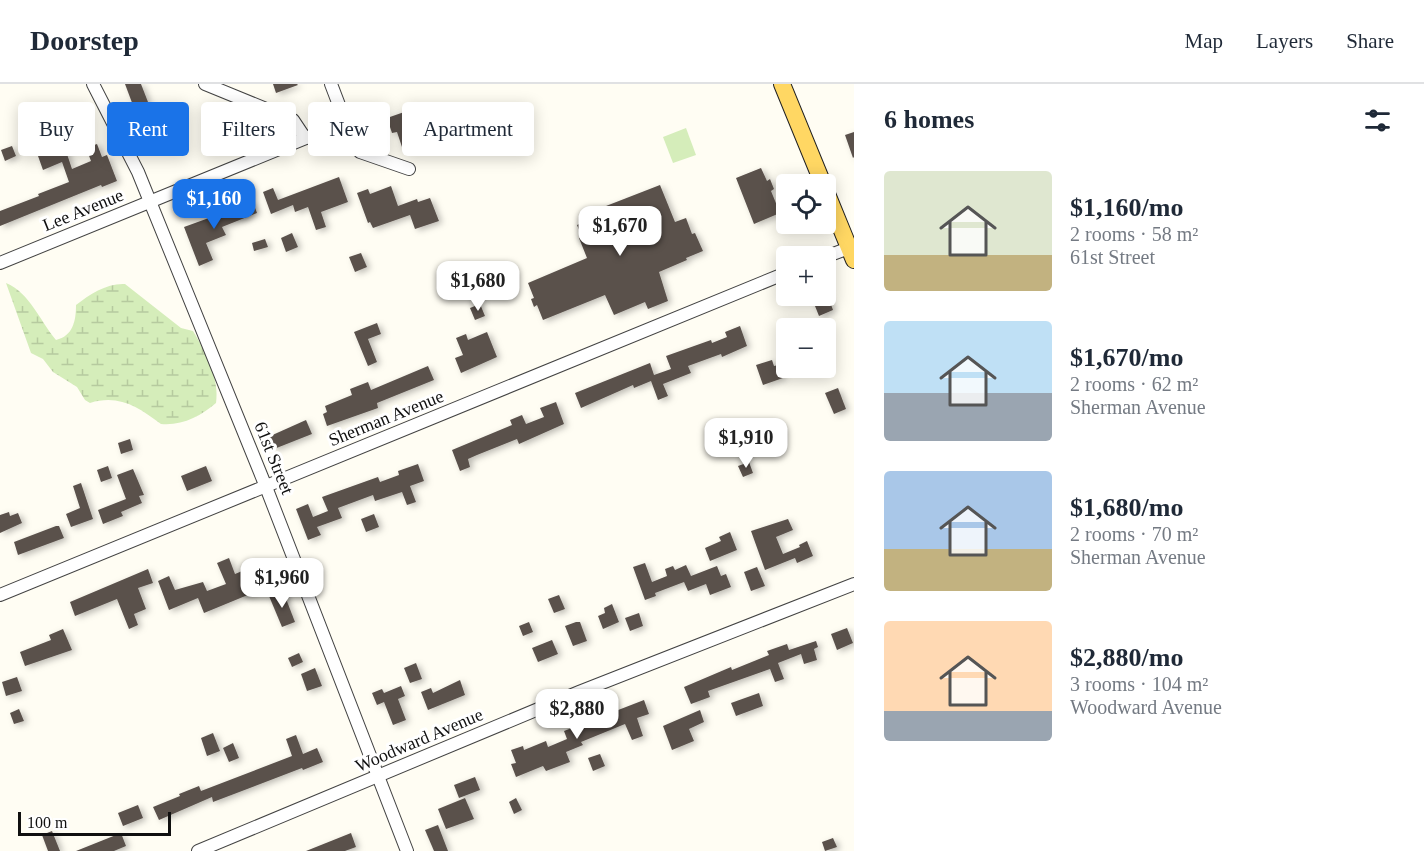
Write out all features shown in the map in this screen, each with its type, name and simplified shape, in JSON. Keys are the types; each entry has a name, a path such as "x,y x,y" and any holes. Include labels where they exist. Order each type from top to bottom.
{"main road":[{"path":"782,84 819,174"},
{"path":"836,215 852,252"}],"street":[{"name":"61st Street","path":"93,84 125,144 151,202 266,487 407,851"},
{"path":"205,84 293,120 305,138"},
{"path":"331,84 338,102"},
{"name":"Lee Avenue","path":"0,263 308,137"},
{"path":"372,156 409,169"},
{"path":"836,255 852,252"},
{"name":"Sherman Avenue","path":"0,596 776,277"},
{"name":"Woodward Avenue","path":"198,851 579,692 854,584"}],"green space":[{"path":"686,128 696,155 673,163 663,137"},
{"path":"6,283 22,293 56,340 70,331 76,305 105,287 125,284 181,328 193,331 207,356 214,375 216,403 191,419 161,424 144,412 119,401 90,403 85,400 77,387 53,372 43,359 31,353"}],"building":[{"path":"125,84 141,84 148,102 132,102"},
{"path":"273,84 297,84 298,85 276,93"},
{"path":"402,113 402,147 397,132 392,133 390,117"},
{"path":"854,132 854,157 853,158 845,135"},
{"path":"97,144 102,157 107,155 117,181 102,187 101,185 0,226 0,211 69,182 62,162 43,170 38,156 68,156 72,169 91,161 89,156 95,156 95,145"},
{"path":"12,146 16,156 5,161 1,150"},
{"path":"761,168 767,181 770,179 774,189 771,191 776,203 776,215 754,224 736,178"},
{"path":"339,177 348,202 321,212 326,227 316,230 308,207 295,212 293,205 271,214 263,192 273,188 278,200"},
{"path":"660,185 675,222 686,218 692,234 695,233 703,251 659,272 668,301 648,309 645,302 614,315 605,295 543,320 537,305 534,307 531,299 534,298 528,283 587,258 579,238 582,237 577,225 591,219 588,213"},
{"path":"391,186 398,206 417,199 418,202 430,198 439,221 415,229 410,215 373,228 370,222 368,223 357,193 368,189 370,194"},
{"path":"253,202 257,213 222,227 226,235 206,243 213,260 199,266 184,227"},
{"path":"292,233 298,247 286,252 281,238"},
{"path":"265,239 268,247 254,251 252,243"},
{"path":"361,253 367,267 355,272 349,257"},
{"path":"480,304 485,316 475,320 470,308"},
{"path":"815,306 832,306 833,310 819,316"},
{"path":"377,323 381,334 368,339 377,362 368,366 354,332"},
{"path":"740,326 747,346 722,357 721,354 688,366 691,373 663,384 668,396 658,400 651,381 634,388 633,385 581,408 575,393 650,363 654,375 671,369 666,356 711,340 712,343 727,337 725,332"},
{"path":"487,332 497,357 461,373 455,358 463,355 456,338 466,334 468,340"},
{"path":"772,360 774,366 776,366 776,378 783,378 763,385 756,365"},
{"path":"428,366 434,380 377,403 378,408 327,426 323,414 327,412 325,406 352,395 350,389 368,382 371,390"},
{"path":"838,388 846,409 834,414 825,393"},
{"path":"556,402 564,424 519,444 517,439 468,459 470,467 460,471 452,450 512,425 510,420 522,415 526,424 544,417 540,408"},
{"path":"306,420 312,434 274,449 268,437"},
{"path":"130,439 133,450 121,454 118,443"},
{"path":"749,462 753,473 743,477 738,466"},
{"path":"418,464 424,481 410,486 416,502 407,505 402,492 375,501 373,495 338,508 342,518 317,527 321,535 308,540 296,509 308,504 313,517 328,511 322,497 378,477 380,482 399,475 398,471"},
{"path":"108,466 112,478 101,482 97,470"},
{"path":"206,466 212,481 187,491 181,476"},
{"path":"133,469 144,495 139,496 142,503 121,512 123,516 103,524 98,510 126,499 117,475"},
{"path":"81,483 93,519 71,527 66,514 80,508 73,486"},
{"path":"9,512 10,516 18,513 22,523 0,533 0,515"},
{"path":"374,514 379,527 366,532 361,519"},
{"path":"788,519 793,530 776,537 783,554 800,547 799,545 807,541 813,556 797,563 795,558 765,570 751,531"},
{"path":"59,526 64,538 18,555 14,542"},
{"path":"730,532 737,550 710,561 705,548 721,541 719,537"},
{"path":"229,558 235,574 247,569 255,592 204,613 198,598 169,610 158,581 169,576 175,590 203,582 207,591 226,584 217,563"},
{"path":"645,563 652,582 667,576 665,569 673,566 675,570 686,565 691,576 717,566 721,576 726,574 731,587 710,595 706,584 688,591 684,582 655,593 656,596 645,600 633,567"},
{"path":"757,567 765,586 751,591 744,572"},
{"path":"148,569 153,583 138,588 146,609 134,614 138,625 129,629 117,599 75,616 70,602"},
{"path":"283,591 295,622 282,627 269,596"},
{"path":"559,595 565,609 554,613 548,599"},
{"path":"612,604 619,622 603,629 598,616 605,613 604,608"},
{"path":"639,613 643,626 630,631 625,618"},
{"path":"529,622 533,632 523,636 519,626"},
{"path":"580,622 587,641 573,646 565,626"},
{"path":"847,628 853,643 837,650 831,634"},
{"path":"63,629 72,650 25,666 20,652 51,640 49,635"},
{"path":"552,640 558,654 538,662 532,648"},
{"path":"816,641 818,647 814,649 817,660 804,664 801,654 778,663 784,679 775,682 770,669 708,691 710,697 691,704 684,687 731,667 732,670 769,655 767,651 787,644 789,650"},
{"path":"299,653 303,662 292,667 288,658"},
{"path":"416,663 422,679 410,683 404,668"},
{"path":"315,668 322,686 307,691 301,674"},
{"path":"17,677 22,691 6,696 2,682"},
{"path":"460,680 465,695 428,710 421,692 431,688 433,693"},
{"path":"401,686 405,696 398,699 406,720 393,725 384,702 377,705 372,693 382,689 384,693"},
{"path":"759,693 763,706 736,716 731,703"},
{"path":"644,700 649,714 637,718 643,736 632,740 625,724 581,742 583,745 566,752 570,762 546,771 543,766 516,777 511,764 516,763 511,750 523,746 524,750 546,741 548,747 567,739 564,731"},
{"path":"19,709 24,721 14,724 10,713"},
{"path":"700,710 704,722 689,729 694,741 672,750 663,726"},
{"path":"213,733 220,751 207,756 201,738"},
{"path":"296,735 303,754 317,748 323,762 213,802 212,797 159,820 153,807 180,796 179,794 199,786 201,791 292,756 286,739"},
{"path":"233,743 239,758 229,762 223,748"},
{"path":"600,754 605,766 593,771 588,758"},
{"path":"475,777 480,790 459,798 454,785"},
{"path":"465,798 474,819 446,829 438,809"},
{"path":"516,798 522,810 514,814 509,802"},
{"path":"138,805 143,818 123,826 118,813"},
{"path":"438,825 448,851 434,851 425,830"},
{"path":"52,831 60,851 48,851 42,835"},
{"path":"121,833 126,846 114,851 76,851"},
{"path":"351,833 356,847 345,851 306,851"},
{"path":"833,838 837,847 825,851 822,842"}]}
